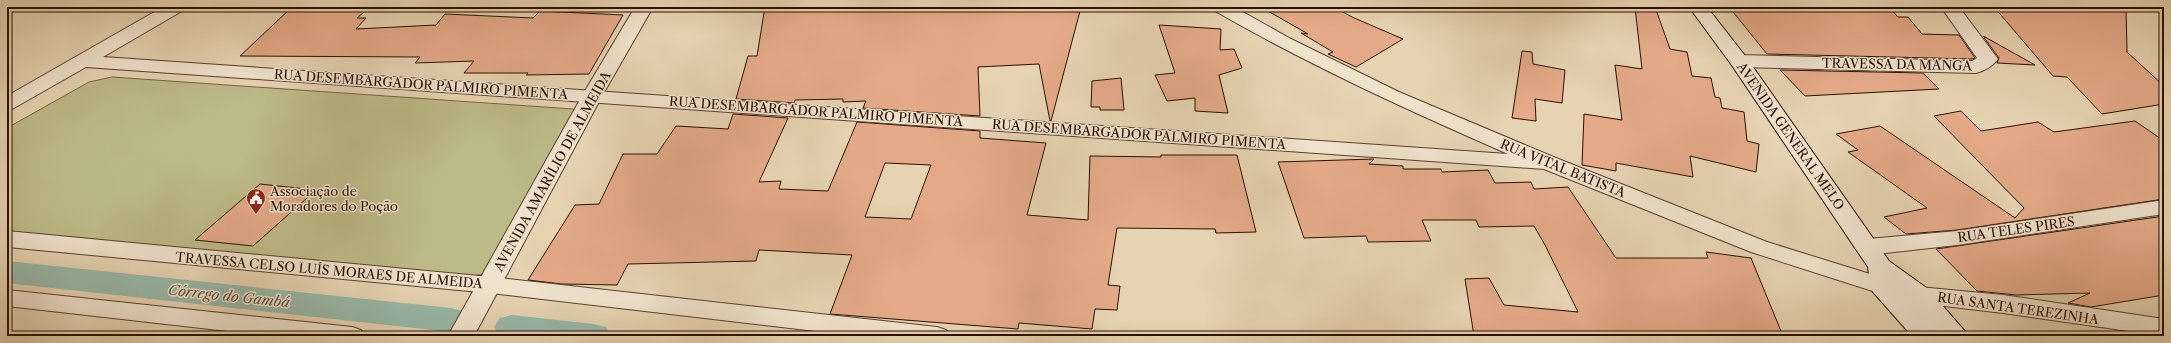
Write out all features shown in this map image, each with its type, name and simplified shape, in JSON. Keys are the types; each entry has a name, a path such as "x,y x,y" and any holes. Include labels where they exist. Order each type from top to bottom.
{"street":[{"path":"7,104 176,7"},
{"name":"AVENIDA AMARÍLIO DE ALMEIDA","path":"461,336 592,96 644,7"},
{"name":"RUA VITAL BATISTA","path":"1221,7 1284,43 1392,96 1548,163 1759,247 1877,267"},
{"name":"AVENIDA GENERAL MELO","path":"1698,7 1739,61 1877,267 1928,336"},
{"name":"TRAVESSA DA MANGA","path":"1739,61 1976,68 1988,59 1950,7"},
{"name":"RUA DESEMBARGADOR PALMIRO PIMENTA","path":"84,60 1548,163"},
{"name":"RUA TELES PIRES","path":"1877,267 1957,238 2164,207"},
{"name":"TRAVESSA CELSO LUÍS MORAES DE ALMEIDA","path":"7,239 490,285 937,336"},
{"name":"AVENIDA GENERAL MELO","path":"1877,267 1919,295 1956,336"},
{"name":"RUA SANTA TEREZINHA","path":"1919,295 2003,304 2164,328"},
{"path":"7,298 352,336"}],"shaded area":[{"path":"112,77 573,109 579,114 483,274 460,278 7,235 7,128 89,82"}],"building":[{"path":"292,7 370,7 357,18 366,18 356,29 436,25 445,14 533,18 540,11 623,15 589,74 526,75 528,73 464,73 474,61 415,63 420,57 240,56"},
{"path":"765,7 1069,7 1068,10 1080,11 1050,121 1039,64 978,67 980,116 863,108 866,101 843,102 843,99 795,100 794,103 736,99 748,56 757,56"},
{"path":"1261,7 1334,7 1352,17 1403,39 1356,67 1328,54 1333,52 1301,33 1308,34"},
{"path":"1635,7 1655,7 1670,49 1687,52 1692,76 1711,78 1715,97 1720,98 1722,108 1744,112 1747,141 1759,144 1756,172 1690,156 1693,177 1616,163 1616,171 1582,165 1584,114 1622,120 1615,65 1642,69"},
{"path":"1729,7 1889,7 1898,17 1908,17 1922,34 1959,35 1975,58 1767,54"},
{"path":"1994,7 2060,7 2062,9 2126,7 2127,52 2164,86 2164,104 2102,114 2067,77 2053,76"},
{"path":"1159,25 1221,29 1220,50 1234,49 1242,68 1219,75 1228,113 1195,111 1195,98 1167,101 1155,75 1175,73"},
{"path":"1983,36 2035,65 1997,63 1999,58"},
{"path":"1522,51 1532,52 1533,64 1565,70 1562,103 1535,99 1536,121 1512,118"},
{"path":"1780,70 1923,73 1939,89 1805,96"},
{"path":"1121,78 1124,110 1100,110 1100,107 1091,107 1092,81"},
{"path":"1961,111 1981,131 2038,122 2054,132 2135,121 2164,141 2164,199 1957,230 1906,234 1884,217 1927,208 1848,152 1858,150 1836,134 1880,126 2015,218 2024,208 1934,116"},
{"path":"733,114 788,118 759,182 781,181 779,189 828,191 857,122 980,131 980,138 1046,143 1027,215 1088,220 1090,156 1161,157 1161,155 1237,155 1256,232 1216,233 1215,229 1117,228 1108,285 1120,286 1117,310 1095,309 1092,329 1019,323 1018,329 830,314 852,255 759,250 756,261 628,264 617,285 562,284 528,280 575,205 599,204 623,154 657,154 676,126 728,129","holes":["885,163 931,165 911,219 865,217"]},
{"path":"1374,159 1369,164 1403,166 1403,169 1441,169 1442,172 1488,170 1495,183 1531,182 1534,189 1568,187 1616,258 1708,258 1706,252 1751,258 1783,336 1474,336 1465,279 1489,278 1504,305 1578,312 1534,226 1479,227 1476,220 1422,220 1431,241 1368,242 1366,236 1304,238 1278,162"},
{"name":"Associação de Moradores do Poção","path":"260,184 316,190 253,246 195,240"},
{"path":"2164,216 2164,295 2091,307 2068,303 2090,293 2016,295 1977,291 1936,249"}],"waterway":[{"name":"Córrego do Gambá","path":"7,272 451,320"},
{"name":"Córrego do Gambá","path":"512,327 593,336"}],"place":[{"name":"Associação de Moradores do Poção","path":"256,215"}]}
